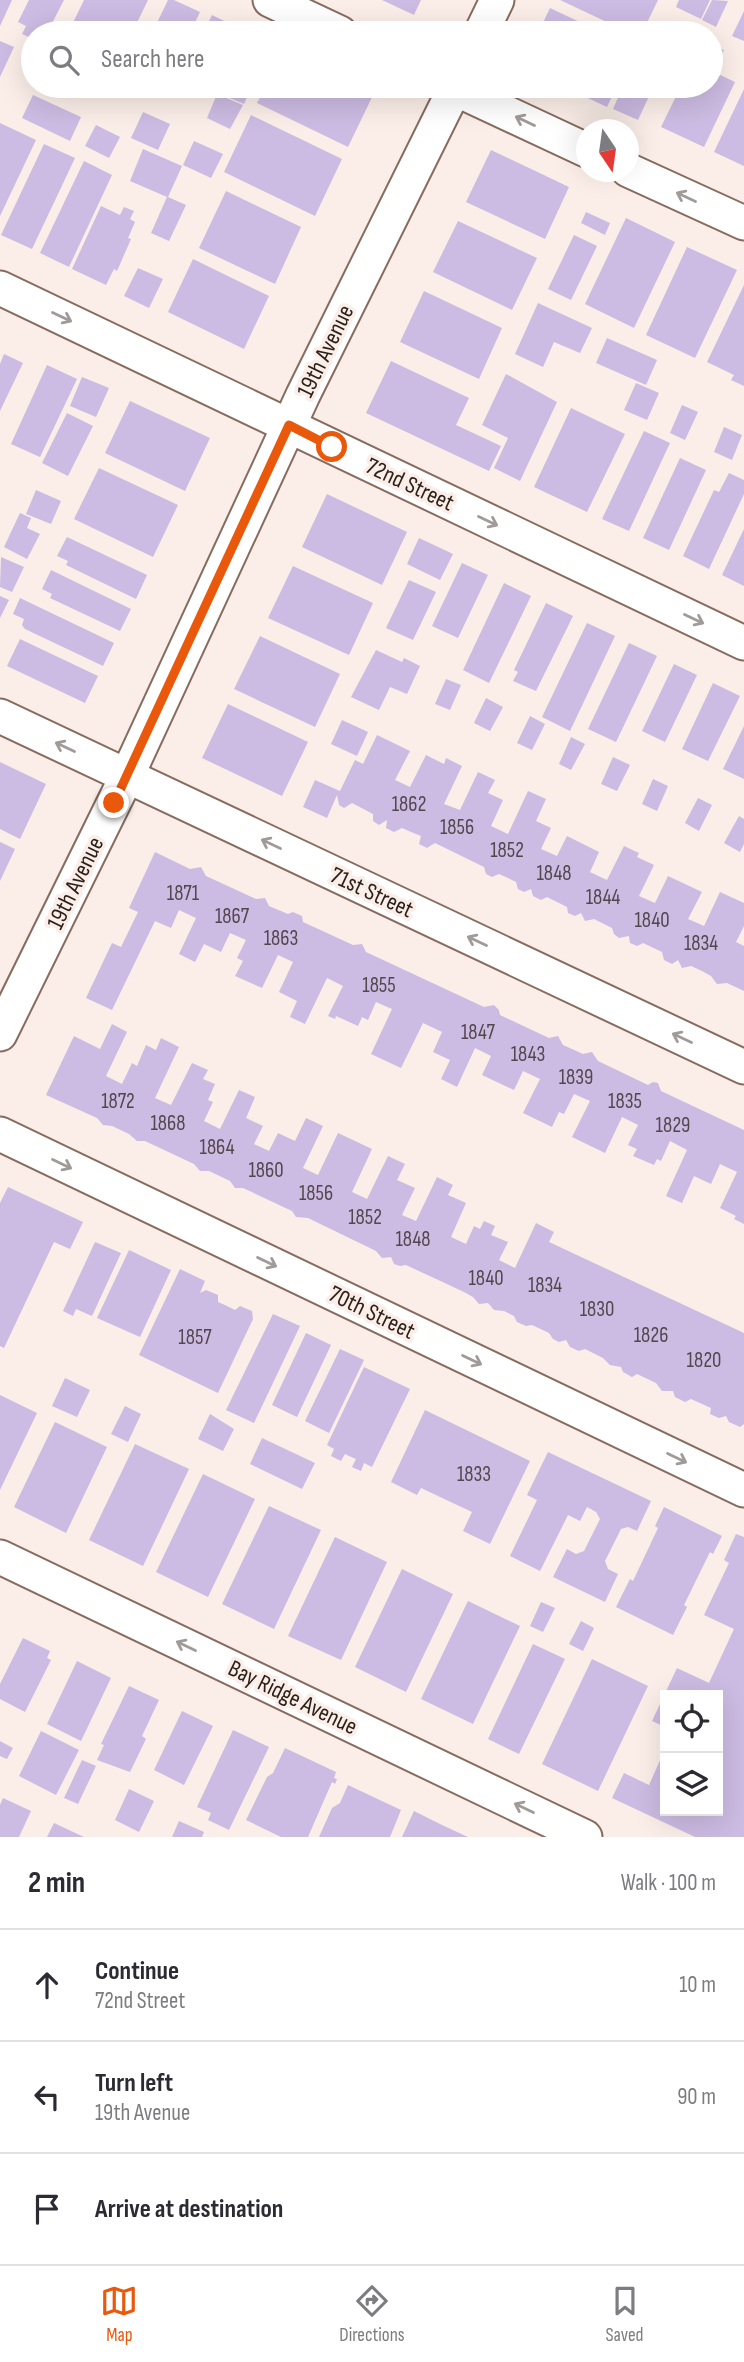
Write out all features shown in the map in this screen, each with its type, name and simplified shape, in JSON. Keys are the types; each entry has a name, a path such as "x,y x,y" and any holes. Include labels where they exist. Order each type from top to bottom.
{"street":[{"path":"270,0 315,21"},
{"path":"487,21 497,0"},
{"name":"19th Avenue","path":"0,1034 127,776 289,425 449,98"},
{"path":"477,98 576,145"},
{"path":"639,175 744,223"},
{"name":"72nd Street","path":"0,288 744,643"},
{"name":"71st Street","path":"0,716 744,1067"},
{"name":"70th Street","path":"0,1134 744,1490"},
{"name":"Bay Ridge Avenue","path":"0,1557 585,1837"}],"building":[{"path":"0,0 12,0 0,26"},
{"path":"29,0 64,0 53,21 18,22"},
{"path":"84,0 148,0 138,21 74,21"},
{"path":"168,0 174,0 200,12 196,21 158,21"},
{"path":"382,0 421,0 414,15"},
{"path":"560,0 658,0 648,21 605,21"},
{"path":"679,0 710,0 701,19 676,7"},
{"path":"712,0 728,1 719,21 702,20"},
{"path":"550,8 578,21 544,21"},
{"path":"744,11 744,41 732,36"},
{"path":"212,15 224,21 209,21"},
{"path":"0,41 14,47 0,77"},
{"path":"723,76 735,82 704,147 661,127 675,98 723,98"},
{"path":"744,89 744,166 714,152"},
{"path":"32,98 40,98 81,117 70,141 22,118"},
{"path":"215,98 226,98 243,105 230,129 207,118"},
{"path":"230,98 247,98 244,104"},
{"path":"260,98 372,98 348,147 257,103"},
{"path":"588,98 611,98 607,107"},
{"path":"618,98 648,98 638,119 613,109"},
{"path":"143,112 170,124 158,150 131,138"},
{"path":"251,115 342,159 315,216 224,172"},
{"path":"0,123 36,140 0,216"},
{"path":"96,125 120,137 109,158 85,146"},
{"path":"194,141 223,154 211,178 183,165"},
{"path":"44,144 75,158 32,249 1,235"},
{"path":"143,149 182,166 168,197 186,205 169,241 151,233 167,197 130,181"},
{"path":"491,150 569,187 545,239 466,202"},
{"path":"84,161 112,175 69,267 40,253"},
{"path":"226,191 301,227 275,284 199,248"},
{"path":"101,206 120,215 124,207 134,211 130,219 135,222 128,238 131,239 117,271 114,269 106,285 72,269"},
{"path":"586,212 610,223 605,235 581,223"},
{"path":"626,218 675,242 634,328 585,304"},
{"path":"458,221 537,258 512,310 433,272"},
{"path":"574,235 597,246 571,300 548,289"},
{"path":"687,247 737,270 695,358 646,335"},
{"path":"193,259 269,296 244,349 168,312"},
{"path":"138,268 163,279 149,308 124,296"},
{"path":"744,285 744,386 731,380 734,375 707,362"},
{"path":"424,291 502,328 479,379 400,342"},
{"path":"538,303 592,328 580,353 554,342 543,367 515,354"},
{"path":"607,338 657,360 646,385 596,363"},
{"path":"4,354 23,363 0,411 0,364"},
{"path":"391,361 469,398 456,425 501,446 489,471 366,413"},
{"path":"47,365 77,379 40,457 11,444"},
{"path":"506,374 557,402 520,481 494,468 508,438 482,425"},
{"path":"82,377 109,388 96,417 70,406"},
{"path":"636,383 659,393 647,420 624,410"},
{"path":"130,401 210,438 185,491 105,453"},
{"path":"682,405 698,412 685,440 670,433"},
{"path":"571,408 625,434 587,512 534,487"},
{"path":"67,413 93,426 68,476 42,463"},
{"path":"724,427 742,435 732,460 714,452"},
{"path":"644,431 670,443 629,531 602,519"},
{"path":"680,458 706,470 669,550 643,538"},
{"path":"99,468 178,505 153,557 74,519"},
{"path":"729,473 744,480 744,494 709,569 683,556 714,490 719,492"},
{"path":"36,490 61,501 51,524 26,514"},
{"path":"327,494 407,532 382,585 302,547"},
{"path":"20,513 31,518 27,528 40,534 27,559 4,547"},
{"path":"744,529 744,586 722,575"},
{"path":"67,537 147,575 136,599 66,565 68,561 57,556"},
{"path":"419,538 453,554 440,580 407,564"},
{"path":"1,557 24,567 12,592 0,587"},
{"path":"462,563 488,575 458,638 432,626"},
{"path":"293,566 373,603 349,655 268,618"},
{"path":"51,570 131,609 120,631 50,598 52,594 42,589"},
{"path":"409,580 436,592 413,640 386,628"},
{"path":"504,583 531,596 489,683 463,670"},
{"path":"0,596 9,600 0,618"},
{"path":"20,598 114,643 103,666 25,629 22,625 24,619 13,614"},
{"path":"546,603 573,616 536,691 513,681 518,672 514,670"},
{"path":"587,623 615,636 570,731 542,717"},
{"path":"260,636 340,674 315,727 234,689"},
{"path":"20,639 98,676 85,703 7,666"},
{"path":"629,643 657,656 616,742 588,729"},
{"path":"376,650 402,662 404,658 420,666 407,694 390,687 379,710 351,697"},
{"path":"674,664 697,675 665,742 642,731"},
{"path":"446,679 461,685 450,710 435,704"},
{"path":"713,683 740,696 708,761 682,749"},
{"path":"486,698 503,707 490,731 474,723"},
{"path":"228,704 308,742 282,796 202,758"},
{"path":"530,716 545,724 532,750 517,743"},
{"path":"342,720 368,732 357,756 331,744"},
{"path":"744,726 744,779 723,769"},
{"path":"377,735 410,751 395,780 410,787 426,755 444,764 446,758 462,766 444,804 460,810 478,772 495,780 488,793 503,800 491,826 508,834 528,791 546,799 536,821 551,828 541,849 557,856 567,836 599,852 590,872 607,880 624,846 639,853 637,857 654,865 639,896 655,903 668,876 702,892 688,919 704,926 720,892 744,903 744,926 736,942 744,946 744,991 727,983 717,984 711,976 691,966 682,968 678,960 672,964 664,960 662,952 643,943 637,946 630,943 629,936 619,938 612,928 594,919 585,921 581,913 575,916 568,913 567,907 547,897 541,900 533,896 531,889 524,892 518,889 516,882 499,874 492,877 486,874 484,867 435,843 427,848 419,844 421,836 402,828 394,832 386,828 387,820 379,825 373,821 373,814 352,803 344,808 339,805 337,795 327,818 303,807 315,780 340,791 355,760 363,764"},
{"path":"571,737 585,744 571,770 559,764"},
{"path":"613,757 630,765 617,791 601,784"},
{"path":"0,762 46,784 20,839 0,829"},
{"path":"653,779 668,786 657,811 642,804"},
{"path":"698,798 712,805 699,831 685,823"},
{"path":"739,816 744,819 744,844 740,852 724,843"},
{"path":"0,842 15,849 0,881"},
{"path":"155,852 190,869 201,867 206,876 256,899 265,898 269,906 288,914 293,912 302,916 303,922 353,945 362,944 366,952 484,1007 494,1005 500,1015 549,1038 558,1036 563,1045 583,1054 592,1052 598,1061 648,1085 658,1083 661,1091 744,1130 744,1224 734,1219 736,1216 720,1208 737,1172 720,1164 711,1184 694,1176 682,1203 666,1196 687,1150 670,1141 661,1161 657,1159 654,1165 633,1156 637,1149 628,1145 638,1125 622,1117 605,1153 572,1137 590,1101 574,1094 564,1114 559,1112 552,1127 523,1113 540,1079 523,1071 514,1090 482,1075 491,1056 475,1048 457,1087 441,1079 450,1060 433,1052 442,1032 423,1023 401,1068 371,1054 392,1009 376,1002 368,1020 362,1017 358,1026 336,1016 335,1019 328,1016 343,986 327,978 305,1024 290,1017 297,1001 279,992 293,962 278,955 262,988 235,976 243,961 237,958 246,940 230,933 221,952 204,944 195,962 179,954 196,918 179,910 171,928 155,921 112,1010 86,998 112,943 121,947 138,912 129,908"},
{"path":"112,1024 127,1032 106,1076 122,1084 132,1063 137,1066 146,1045 156,1050 161,1038 179,1047 155,1098 171,1105 192,1063 208,1070 203,1079 215,1084 208,1100 213,1102 204,1121 220,1129 239,1090 255,1097 246,1118 263,1126 254,1144 269,1151 278,1133 295,1141 306,1118 323,1126 303,1168 318,1175 338,1133 372,1149 352,1192 367,1199 388,1156 405,1164 397,1180 415,1188 402,1215 416,1221 437,1177 453,1185 448,1195 466,1203 451,1237 466,1244 474,1226 480,1229 484,1221 495,1226 491,1235 508,1242 499,1260 515,1268 536,1223 554,1232 549,1242 744,1333 744,1424 740,1427 729,1422 726,1416 719,1418 710,1414 711,1408 691,1399 685,1402 675,1397 673,1391 662,1391 656,1383 637,1374 632,1377 623,1372 621,1367 610,1365 603,1358 585,1349 579,1351 570,1347 566,1340 559,1342 549,1333 517,1322 514,1316 504,1311 494,1310 488,1303 479,1304 464,1292 406,1265 394,1264 391,1257 382,1258 376,1251 308,1218 296,1217 292,1211 243,1188 235,1188 230,1181 209,1171 200,1171 194,1164 145,1141 137,1141 129,1134 103,1125 97,1118 46,1095 74,1036 100,1049"},
{"path":"8,1187 83,1222 70,1249 54,1242 4,1348 0,1346 0,1203"},
{"path":"95,1242 121,1253 92,1316 76,1309 73,1316 63,1311"},
{"path":"129,1250 171,1270 140,1337 97,1318"},
{"path":"180,1269 205,1281 200,1293 206,1290 218,1295 218,1302 235,1310 240,1306 252,1311 253,1319 218,1393 139,1355"},
{"path":"273,1314 300,1326 254,1423 226,1410"},
{"path":"306,1333 331,1345 297,1417 272,1405"},
{"path":"340,1349 364,1360 329,1433 305,1421"},
{"path":"364,1367 410,1389 372,1467 364,1463 361,1471 352,1467 356,1459 345,1454 341,1461 331,1456 334,1449 327,1445"},
{"path":"65,1378 90,1390 77,1417 52,1406"},
{"path":"0,1395 37,1413 0,1490"},
{"path":"125,1406 141,1414 128,1442 111,1434"},
{"path":"425,1410 530,1461 490,1544 463,1531 472,1512 421,1488 417,1495 391,1482"},
{"path":"210,1414 234,1429 223,1451 198,1439"},
{"path":"55,1422 107,1447 66,1533 14,1507"},
{"path":"262,1438 315,1463 302,1489 250,1464"},
{"path":"135,1444 189,1469 143,1566 89,1540"},
{"path":"548,1452 651,1501 637,1531 628,1527 621,1529 605,1561 608,1569 618,1574 605,1602 553,1577 567,1549 576,1554 584,1551 600,1519 596,1512 587,1507 580,1521 568,1515 540,1571 510,1556 537,1500 527,1495"},
{"path":"203,1474 255,1499 208,1597 156,1572"},
{"path":"269,1506 321,1530 274,1629 222,1604"},
{"path":"664,1507 722,1536 713,1554 710,1552 684,1605 687,1607 673,1635 616,1607 630,1579 633,1581 658,1528 655,1526"},
{"path":"736,1534 744,1537 744,1837 695,1837 612,1798 624,1773 649,1785 660,1760 660,1816 723,1816 723,1690 667,1690 677,1668 709,1683 734,1629 704,1615 729,1563 724,1560"},
{"path":"335,1537 387,1562 341,1660 288,1636"},
{"path":"402,1569 453,1594 406,1692 355,1667"},
{"path":"468,1601 520,1626 473,1724 421,1699"},
{"path":"541,1602 555,1608 543,1632 530,1626"},
{"path":"581,1621 594,1628 583,1651 569,1644"},
{"path":"23,1638 50,1651 47,1658 51,1660 25,1712 0,1699 0,1684"},
{"path":"533,1644 565,1659 519,1754 488,1739"},
{"path":"592,1659 648,1686 598,1791 542,1764"},
{"path":"77,1661 111,1678 81,1741 47,1724"},
{"path":"129,1686 159,1700 142,1736 146,1739 130,1772 97,1760 104,1745 101,1744"},
{"path":"660,1704 660,1725 652,1721"},
{"path":"182,1711 213,1726 184,1785 154,1770"},
{"path":"233,1730 269,1747 229,1830 208,1820 211,1813 197,1807"},
{"path":"41,1731 79,1750 56,1795 19,1776"},
{"path":"0,1741 13,1748 7,1759 0,1756"},
{"path":"285,1748 336,1772 335,1784 332,1782 308,1837 281,1837 246,1820"},
{"path":"82,1760 96,1766 78,1804 64,1798"},
{"path":"348,1785 401,1810 390,1837 319,1837 332,1808 340,1803"},
{"path":"129,1789 154,1801 139,1832 115,1820"},
{"path":"3,1798 31,1811 19,1837 0,1837 0,1805"},
{"path":"414,1811 442,1825 468,1837 402,1837"},
{"path":"179,1821 204,1832 202,1837 172,1837"},
{"path":"54,1823 84,1837 47,1837"}],"route":[{"path":"114,803 289,425 332,447"}]}
